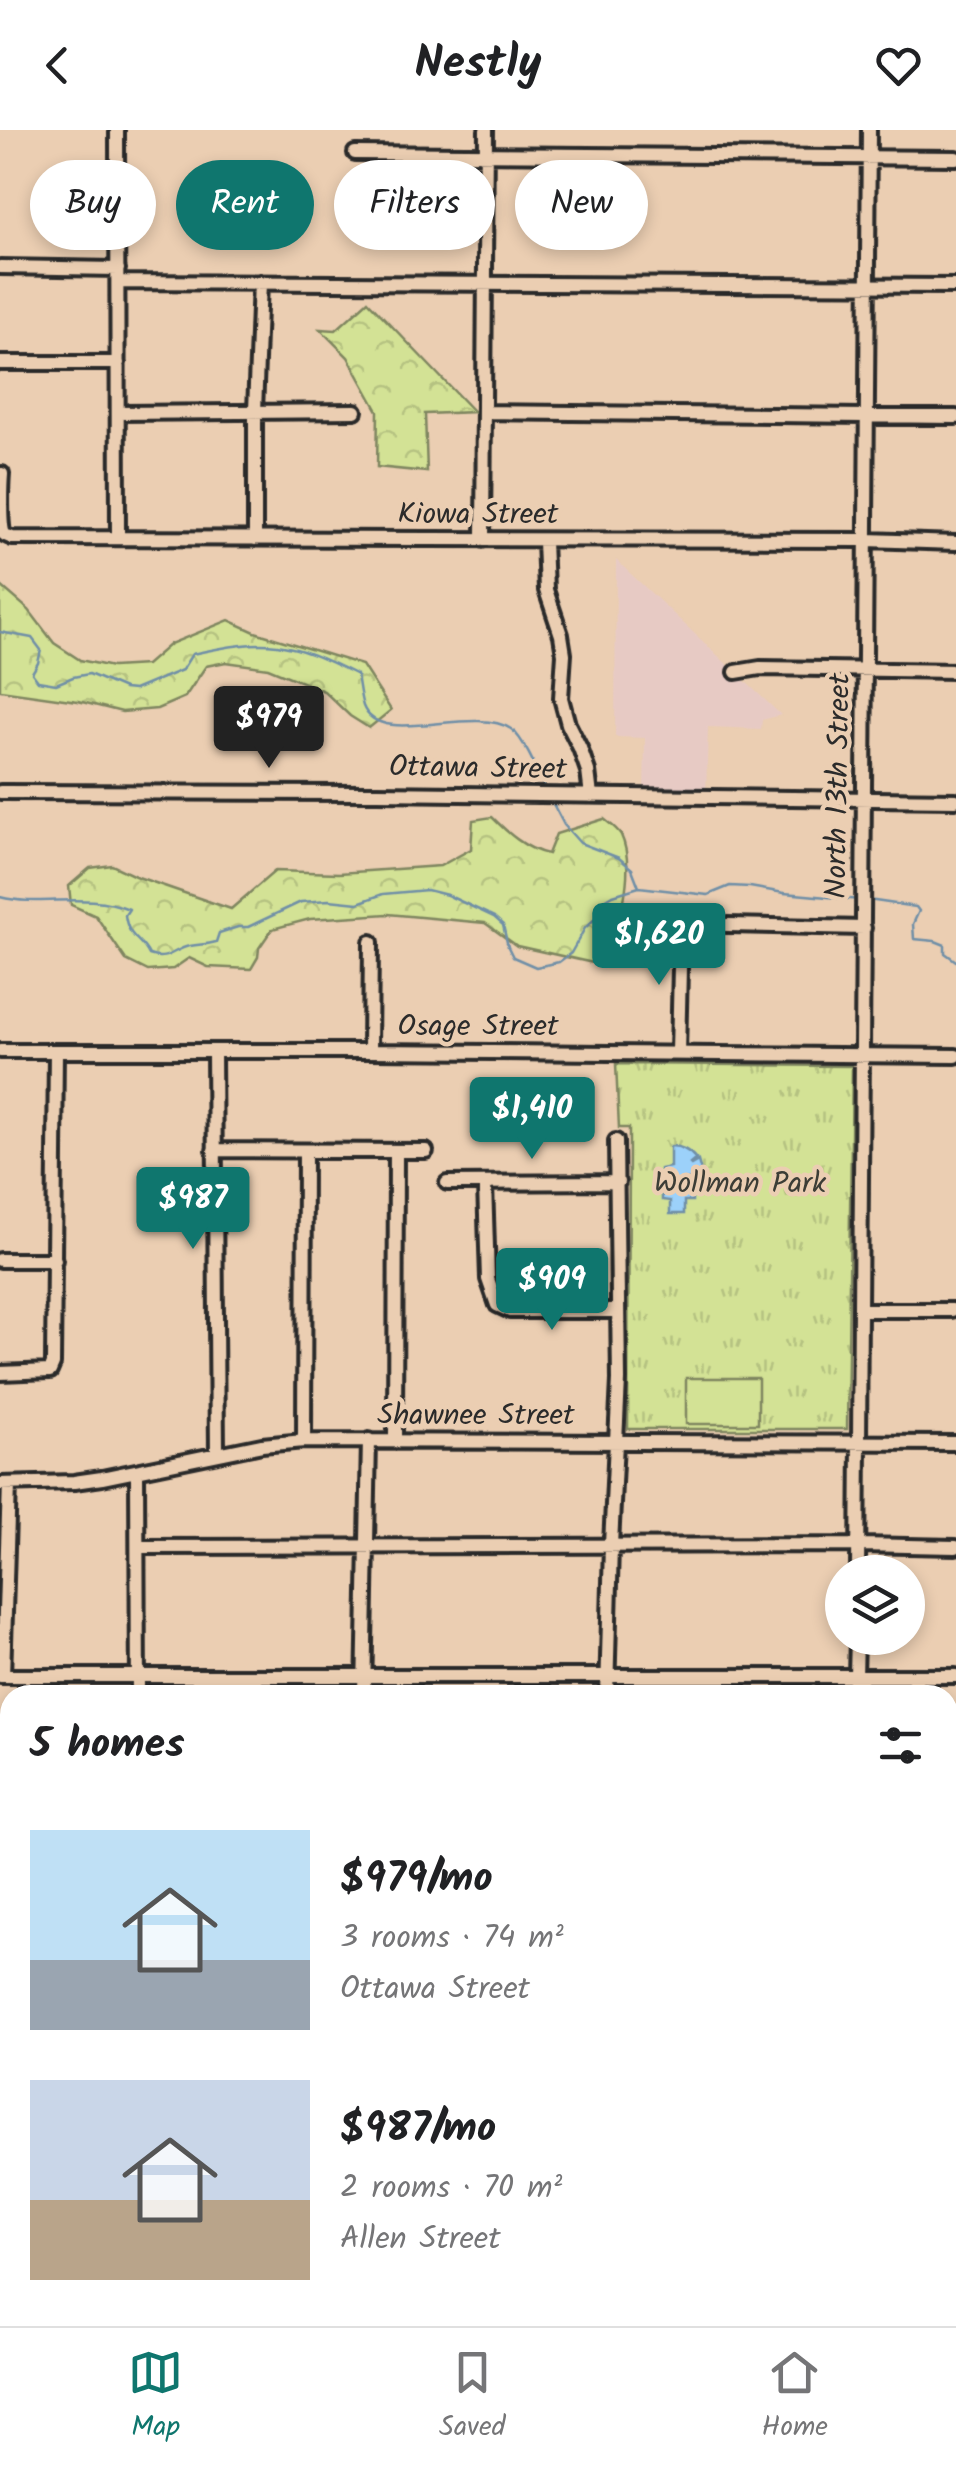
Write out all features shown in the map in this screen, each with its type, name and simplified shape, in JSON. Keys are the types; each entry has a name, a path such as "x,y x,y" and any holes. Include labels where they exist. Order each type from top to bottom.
{"street":[{"path":"118,130 118,538"},
{"path":"483,540 486,130"},
{"name":"North 13th Street","path":"859,1555 869,130"},
{"path":"355,153 956,158"},
{"path":"0,267 260,282 956,286"},
{"path":"256,539 260,282"},
{"path":"0,363 118,363"},
{"path":"118,413 355,411"},
{"path":"484,412 956,417"},
{"path":"2,474 2,531"},
{"name":"Kiowa Street","path":"2,531 12,538 956,543"},
{"path":"544,540 546,590 562,635 562,698 588,772 592,796"},
{"path":"736,672 760,668 956,671"},
{"name":"Ottawa Street","path":"0,792 956,800"},
{"path":"678,1053 681,924 864,921"},
{"path":"370,1051 371,942"},
{"path":"214,1050 216,1454"},
{"name":"Osage Street","path":"0,1051 956,1056"},
{"path":"0,1374 42,1373 50,1371 53,1364 56,1051"},
{"path":"608,1685 619,1380 616,1140"},
{"path":"214,1150 426,1151"},
{"path":"304,1442 305,1151"},
{"path":"395,1441 396,1152"},
{"path":"446,1183 618,1182"},
{"path":"485,1184 488,1279 497,1306 510,1312 618,1312"},
{"path":"0,1260 55,1260"},
{"path":"860,1310 952,1310"},
{"path":"364,1685 369,1440"},
{"name":"Shawnee Street","path":"4,1484 74,1482 262,1445 304,1442 956,1443"},
{"path":"137,1471 138,1685"},
{"path":"4,1484 2,1676 956,1676"},
{"path":"139,1547 956,1547"},
{"path":"856,1675 857,1655"}],"shaded area":[{"path":"616,560 781,715 762,720 761,729 708,727 706,797 644,796 645,738 615,737"}],"green space":[{"path":"368,301 474,412 425,414 427,472 377,467 378,411 348,357 320,329 336,330"},
{"path":"0,585 29,610 54,643 80,660 112,667 146,665 170,644 229,620 255,632 362,665 391,710 369,728 324,691 268,668 226,662 206,666 185,697 157,709 122,712 78,701 0,690"},
{"path":"492,817 524,844 548,854 556,834 604,819 620,833 627,883 620,919 602,965 517,946 485,923 388,914 310,919 272,929 251,969 208,967 189,958 173,969 148,971 126,960 96,916 71,905 69,886 90,868 112,865 231,909 275,871 339,873 440,866 471,849 473,820"},
{"name":"Wollman Park","path":"616,1064 852,1066 847,1429 628,1429 629,1128 619,1128"},
{"path":"686,1378 758,1378 758,1424 686,1424"}],"water":[{"path":"670,1146 693,1156 696,1159 691,1165 698,1161 703,1179 684,1180 692,1182 692,1201 684,1201 684,1214 670,1214 670,1201 662,1200 662,1182 670,1180 660,1179 660,1169 670,1167"}],"waterway":[{"path":"0,632 32,638 41,650 32,673 38,681 56,684 89,674 134,690 182,670 192,654 240,645 295,648 357,675 363,706 372,718 407,726 474,721 511,729 526,748 546,791"},
{"path":"552,802 564,825 580,843 619,858 632,869 639,887 708,895 730,886 750,887 860,900"},
{"path":"0,897 96,901 129,909 125,915 132,934 149,955 161,957 216,942 219,933 248,927 301,902 358,903 383,894 427,890 494,917 503,925 513,957 536,967 559,962 571,953 585,928 598,916 603,901 639,887"},
{"path":"868,900 916,907 919,911 913,924 914,939 945,945 945,953 956,961"}]}
